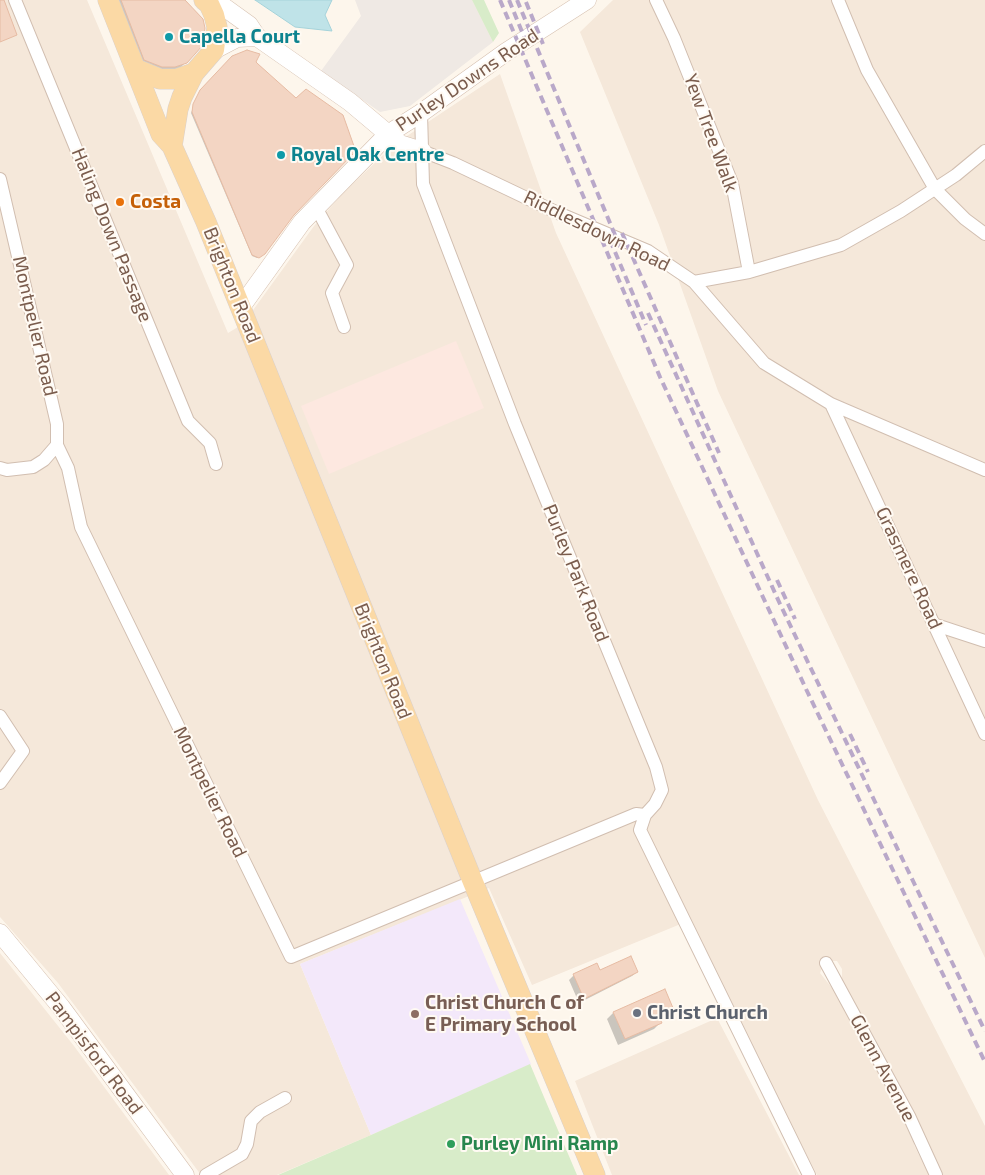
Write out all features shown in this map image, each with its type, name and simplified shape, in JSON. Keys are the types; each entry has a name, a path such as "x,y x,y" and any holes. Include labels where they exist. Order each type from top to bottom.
{"main road":[{"name":"Brighton Road","path":"108,0 161,134 172,146 241,307 473,882 595,1175"},
{"path":"172,146 178,109 194,74 214,50 217,27 206,2"},
{"path":"136,69 160,79 177,79 194,74"}],"street":[{"name":"Haling Down Passage","path":"15,0 187,419 210,444 216,464"},
{"name":"Purley Downs Road","path":"241,307 302,222 388,134 421,113 506,52 587,0"},
{"name":"Yew Tree Walk","path":"656,0 674,38 732,182 749,272"},
{"path":"838,0 867,70 935,189 965,220 985,234"},
{"name":"Riddlesdown Road","path":"206,2 224,7 249,25 257,37 350,102 400,144 453,162 558,213 648,251 694,282 764,363 832,404 985,470"},
{"path":"214,50 237,38 257,37"},
{"path":"421,113 422,151"},
{"name":"Purley Park Road","path":"422,151 421,178 426,194 515,424 656,767 662,790 655,804 645,815"},
{"path":"694,282 749,272 841,245 935,189 985,151"},
{"name":"Montpelier Road","path":"0,179 55,416 57,444 68,468 81,527 291,957 473,882"},
{"path":"316,206 347,264 332,293 344,327"},
{"name":"Grasmere Road","path":"832,404 985,734"},
{"path":"0,468 6,470 32,467 44,460 57,444"},
{"path":"936,625 985,640"},
{"path":"0,716 23,752 0,783"},
{"path":"473,882 636,814 645,815 640,830 644,840 809,1175"},
{"name":"Pampisford Road","path":"0,933 61,1008 185,1175"},
{"name":"Glenn Avenue","path":"826,963 909,1116 936,1175"},
{"path":"206,1175 242,1154 247,1144 251,1121 260,1112 285,1098"}],"shaded area":[{"path":"0,0 87,0 228,333 243,324 314,226 344,192 395,144 500,74 556,233 818,800 985,1126 985,1175 943,1175 924,1133 842,980 842,969 837,961 825,961 820,973 832,988 914,1137 914,1145 929,1175 817,1175 688,921 532,985 489,888 300,964 371,1135 277,1175 201,1175 58,983 0,917"},
{"path":"355,0 472,0 493,42 410,106 380,112 321,71 361,16"},
{"path":"613,0 985,0 985,958 718,391 659,225 580,32"},
{"path":"456,341 484,408 329,474 301,406"},
{"name":"Christ Church C of E Primary School","path":"460,899 531,1064 371,1135 300,964"},
{"path":"0,953 74,1046 169,1175 0,1175"},
{"path":"717,1018 799,1175 612,1175 575,1081"}],"green space":[{"path":"472,0 484,0 499,33 493,42"},
{"path":"530,1064 577,1175 278,1175 371,1135"}],"water":[{"path":"255,0 332,0 325,15 332,31 295,27"}],"building":[{"path":"0,0 4,0 17,35 0,42"},
{"name":"Capella Court","path":"121,0 185,0 203,19 205,28 203,45 187,63 175,67 162,67 144,60"},
{"name":"Royal Oak Centre","path":"247,50 260,54 256,62 296,98 306,89 343,115 355,149 354,153 294,215 265,254 259,258 252,255 192,112 193,104 200,90 232,56"},
{"path":"631,956 638,972 584,999 573,974 597,963 600,970"},
{"name":"Christ Church","path":"665,989 673,1008 658,1015 662,1023 625,1039 613,1012"}],"railway":[{"path":"500,0 660,377 806,689 985,1062"},
{"path":"509,0 527,44"},
{"path":"517,0 620,247"},
{"path":"526,2 543,44"},
{"path":"622,233 719,453"},
{"path":"610,240 646,325"},
{"path":"648,313 780,604 985,1031"},
{"path":"777,580 795,619"},
{"path":"850,734 868,772"}],"place":[{"name":"Capella Court","path":"169,37"},
{"name":"Royal Oak Centre","path":"281,155"},
{"name":"Costa","path":"120,202"},
{"name":"Christ Church","path":"637,1013"},
{"name":"Christ Church C of E Primary School","path":"415,1014"},
{"name":"Purley Mini Ramp","path":"451,1144"}]}
